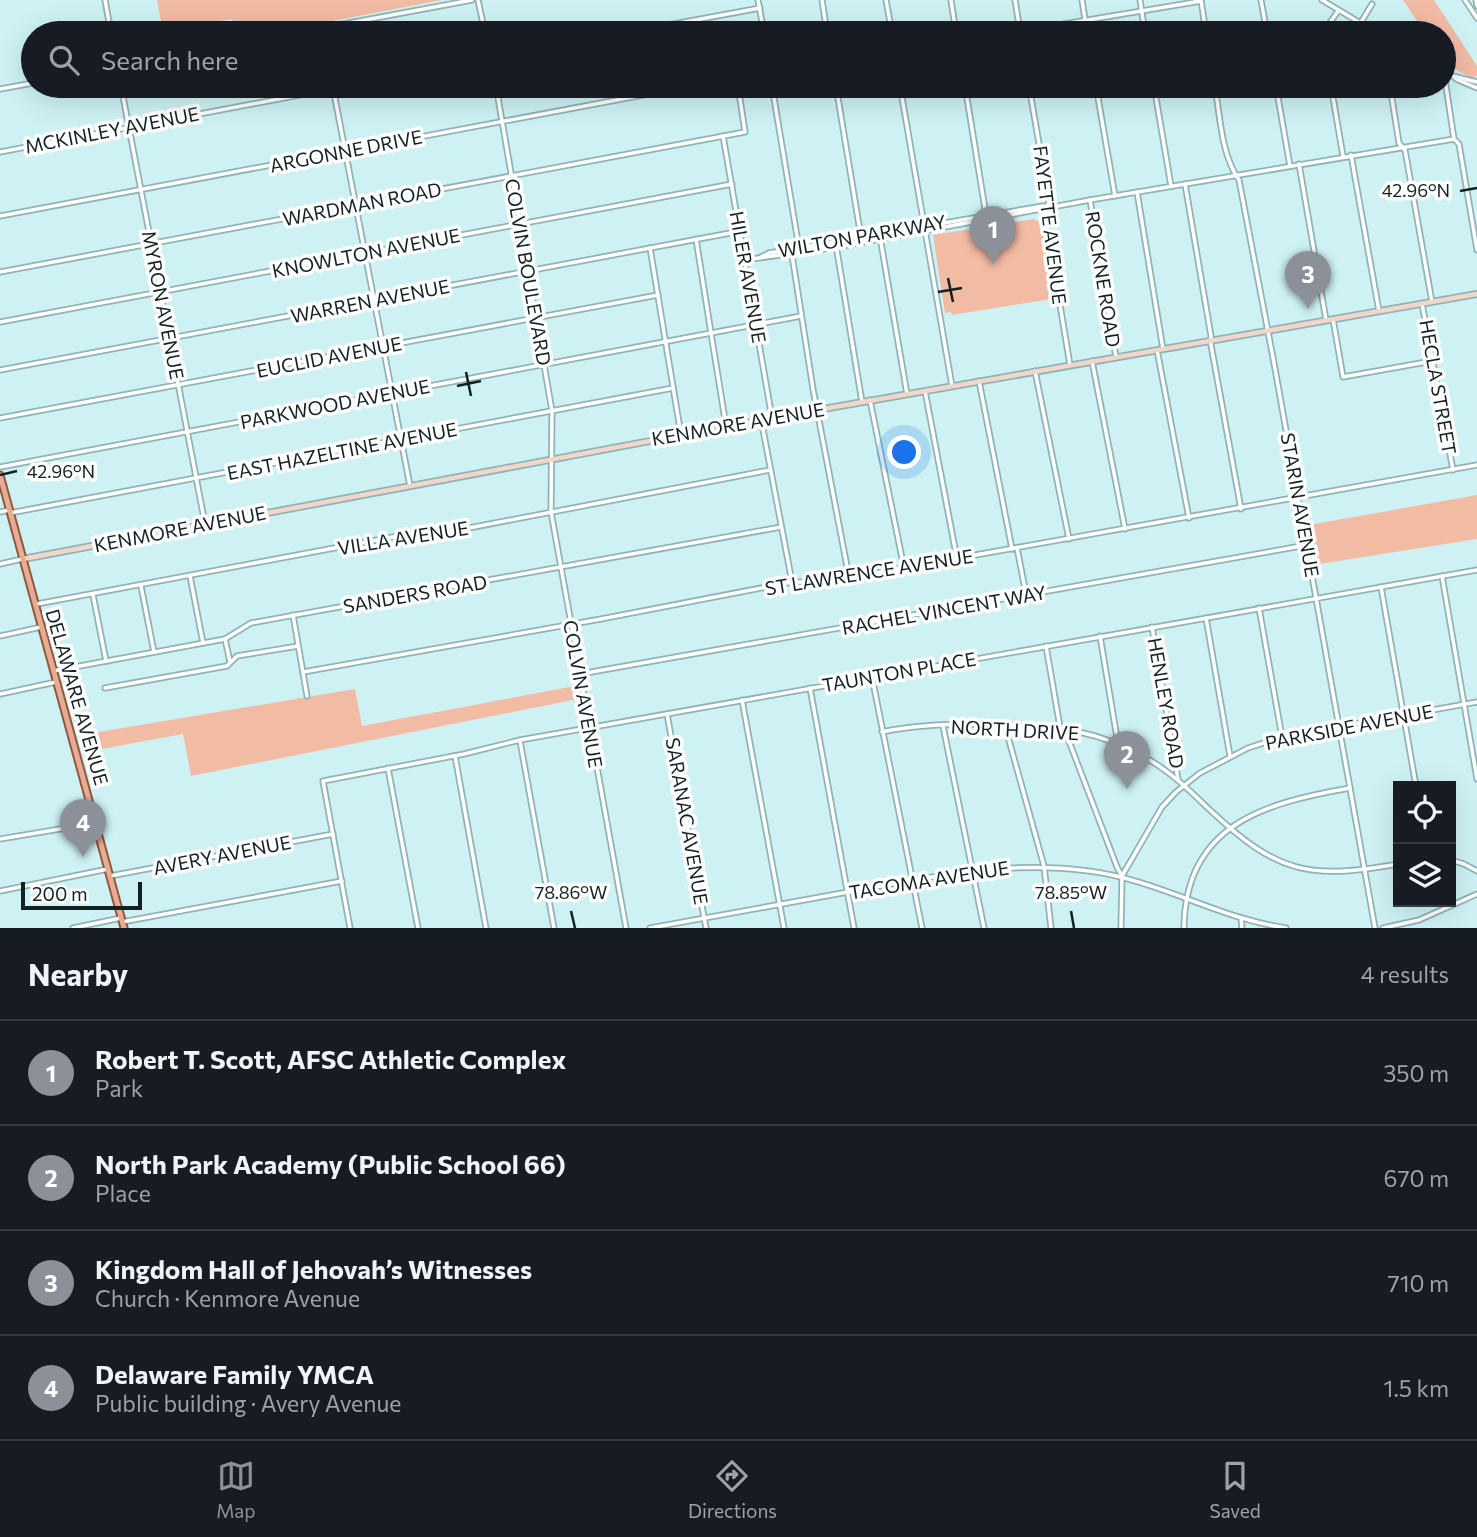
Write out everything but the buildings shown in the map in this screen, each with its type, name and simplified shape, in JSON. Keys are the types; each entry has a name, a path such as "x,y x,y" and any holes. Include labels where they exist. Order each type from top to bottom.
{"main road":[{"name":"KENMORE AVENUE","path":"22,559 761,419 1477,294"},
{"name":"DELAWARE AVENUE","path":"0,475 122,923"}],"street":[{"path":"105,0 109,21"},
{"path":"359,21 472,0"},
{"path":"478,0 482,21"},
{"path":"758,0 762,21"},
{"path":"822,0 825,21"},
{"path":"886,0 890,21"},
{"path":"951,0 954,21"},
{"path":"1015,0 1019,21"},
{"path":"1082,0 1085,21 1201,1 1204,21"},
{"path":"1140,0 1143,21"},
{"path":"1261,0 1264,21"},
{"path":"1322,0 1355,21"},
{"path":"1465,0 1477,18"},
{"path":"1476,0 1477,6"},
{"path":"1362,21 1372,4"},
{"path":"690,21 760,8"},
{"path":"1331,21 1338,11"},
{"path":"1456,77 1477,85"},
{"path":"0,89 21,85"},
{"name":"MYRON AVENUE","path":"123,98 205,524"},
{"name":"MCKINLEY AVENUE","path":"0,152 281,98"},
{"path":"335,98 410,486"},
{"name":"COLVIN BOULEVARD","path":"498,98 552,411 550,459"},
{"name":"ARGONNE DRIVE","path":"0,216 628,98"},
{"name":"WARDMAN ROAD","path":"0,272 745,132 740,98"},
{"path":"774,98 799,248 792,255 817,410 849,578"},
{"path":"838,98 862,242"},
{"path":"902,98 952,386"},
{"path":"967,98 987,218"},
{"name":"FAYETTE AVENUE","path":"1031,98 1049,201 1045,215 1070,365"},
{"path":"1098,98 1115,196"},
{"path":"1156,98 1171,186"},
{"name":"STARIN AVENUE","path":"1217,98 1227,155 1232,171 1239,180 1268,330 1375,928"},
{"path":"1278,98 1290,166"},
{"path":"1333,98 1343,156"},
{"path":"1392,98 1399,143 1405,150 1432,302"},
{"path":"1448,98 1477,250"},
{"name":"HILER AVENUE","path":"723,136 772,418"},
{"path":"1241,509 1185,184 1454,138"},
{"path":"1352,155 1379,311"},
{"path":"1299,164 1326,320"},
{"name":"KNOWLTON AVENUE","path":"0,322 732,184"},
{"name":"WILTON PARKWAY","path":"761,257 769,253 880,233 1041,211 1185,184"},
{"path":"1137,192 1163,349"},
{"name":"ROCKNE ROAD","path":"1090,200 1116,357"},
{"path":"1470,211 1477,210"},
{"name":"WILTON PARKWAY","path":"746,260 881,240 924,228"},
{"name":"WARREN AVENUE","path":"0,370 741,231"},
{"path":"880,233 907,394"},
{"path":"695,239 726,426"},
{"path":"836,241 862,402"},
{"path":"650,248 681,435"},
{"name":"EUCLID AVENUE","path":"0,418 658,295"},
{"name":"HECLA STREET","path":"1422,303 1453,470"},
{"name":"PARKWOOD AVENUE","path":"0,467 802,316"},
{"path":"1333,319 1343,377 1433,361"},
{"path":"1157,350 1189,518"},
{"path":"1092,361 1125,529"},
{"path":"1035,371 1069,539"},
{"path":"979,381 1026,595"},
{"name":"EAST HAZELTINE AVENUE","path":"0,512 673,388"},
{"path":"925,391 957,559"},
{"path":"870,400 904,568"},
{"path":"761,419 792,582"},
{"name":"COLVIN AVENUE","path":"550,459 551,512 560,568 626,928"},
{"name":"ST LAWRENCE AVENUE","path":"303,672 792,582 824,582 849,578 1477,466"},
{"name":"VILLA AVENUE","path":"34,605 414,533 443,533 770,470"},
{"name":"SANDERS ROAD","path":"53,671 225,639 251,623 781,527"},
{"name":"RACHEL VINCENT WAY","path":"580,674 1307,545"},
{"name":"KENMORE AVENUE","path":"0,564 22,559"},
{"name":"TAUNTON PLACE","path":"333,834 323,781 589,727 1477,570"},
{"path":"190,576 203,643"},
{"path":"1442,576 1477,779"},
{"path":"141,585 154,652"},
{"path":"1381,587 1415,781"},
{"path":"92,594 106,661"},
{"path":"1259,608 1282,737"},
{"path":"293,615 307,696"},
{"path":"1206,618 1230,756"},
{"path":"0,636 41,627"},
{"name":"HENLEY ROAD","path":"1153,627 1178,779"},
{"path":"1100,636 1118,744"},
{"path":"225,639 230,664"},
{"path":"105,688 230,664 237,656 298,646"},
{"path":"1046,646 1062,730 1067,736 1122,876"},
{"path":"872,677 922,928"},
{"path":"0,694 56,682"},
{"path":"810,688 854,928"},
{"path":"742,700 784,928"},
{"name":"PARKSIDE AVENUE","path":"1121,928 1122,876 1162,807 1200,773 1230,756 1282,737 1477,702"},
{"name":"SARANAC AVENUE","path":"667,713 706,928"},
{"path":"943,726 984,928"},
{"name":"NORTH DRIVE","path":"882,732 943,726 1005,726 1090,734 1150,760 1185,785"},
{"path":"1005,726 1044,866 1051,928"},
{"path":"520,740 554,928"},
{"path":"455,756 486,928"},
{"path":"388,768 418,928"},
{"path":"1185,785 1256,850 1295,867 1325,873 1393,865"},
{"path":"1184,928 1186,897 1193,873 1202,856 1215,841 1230,829 1283,802 1350,788"},
{"path":"0,839 96,823"},
{"path":"333,834 350,928"},
{"name":"AVERY AVENUE","path":"110,876 333,834"},
{"path":"1456,862 1477,872"},
{"name":"TACOMA AVENUE","path":"650,928 972,870 1044,866 1122,876 1241,918 1286,928"},
{"path":"0,891 108,869"},
{"path":"73,928 122,923 342,881"},
{"path":"1383,928 1419,920 1477,894"},
{"path":"1241,918 1242,928"}],"shaded area":[{"path":"157,0 442,0 333,21 161,21"},
{"path":"1403,0 1434,0 1448,21 1417,21"},
{"path":"1456,34 1477,66 1477,75 1473,79 1456,70"},
{"path":"1034,219 1042,224 1054,293 1051,299 952,315 951,312 945,313 933,235"},
{"path":"1477,495 1477,539 1319,564 1309,525"},
{"path":"575,686 578,699 191,776 183,734 85,752 81,735 355,689 362,726"}],"place":[{"name":"Robert T. Scott, AFSC Athletic Complex","path":"993,264"},
{"name":"Kingdom Hall of Jehovah’s Witnesses","path":"1308,309"},
{"name":"North Park Academy (Public School 66)","path":"1127,789"},
{"name":"Delaware Family YMCA","path":"83,857"}]}
